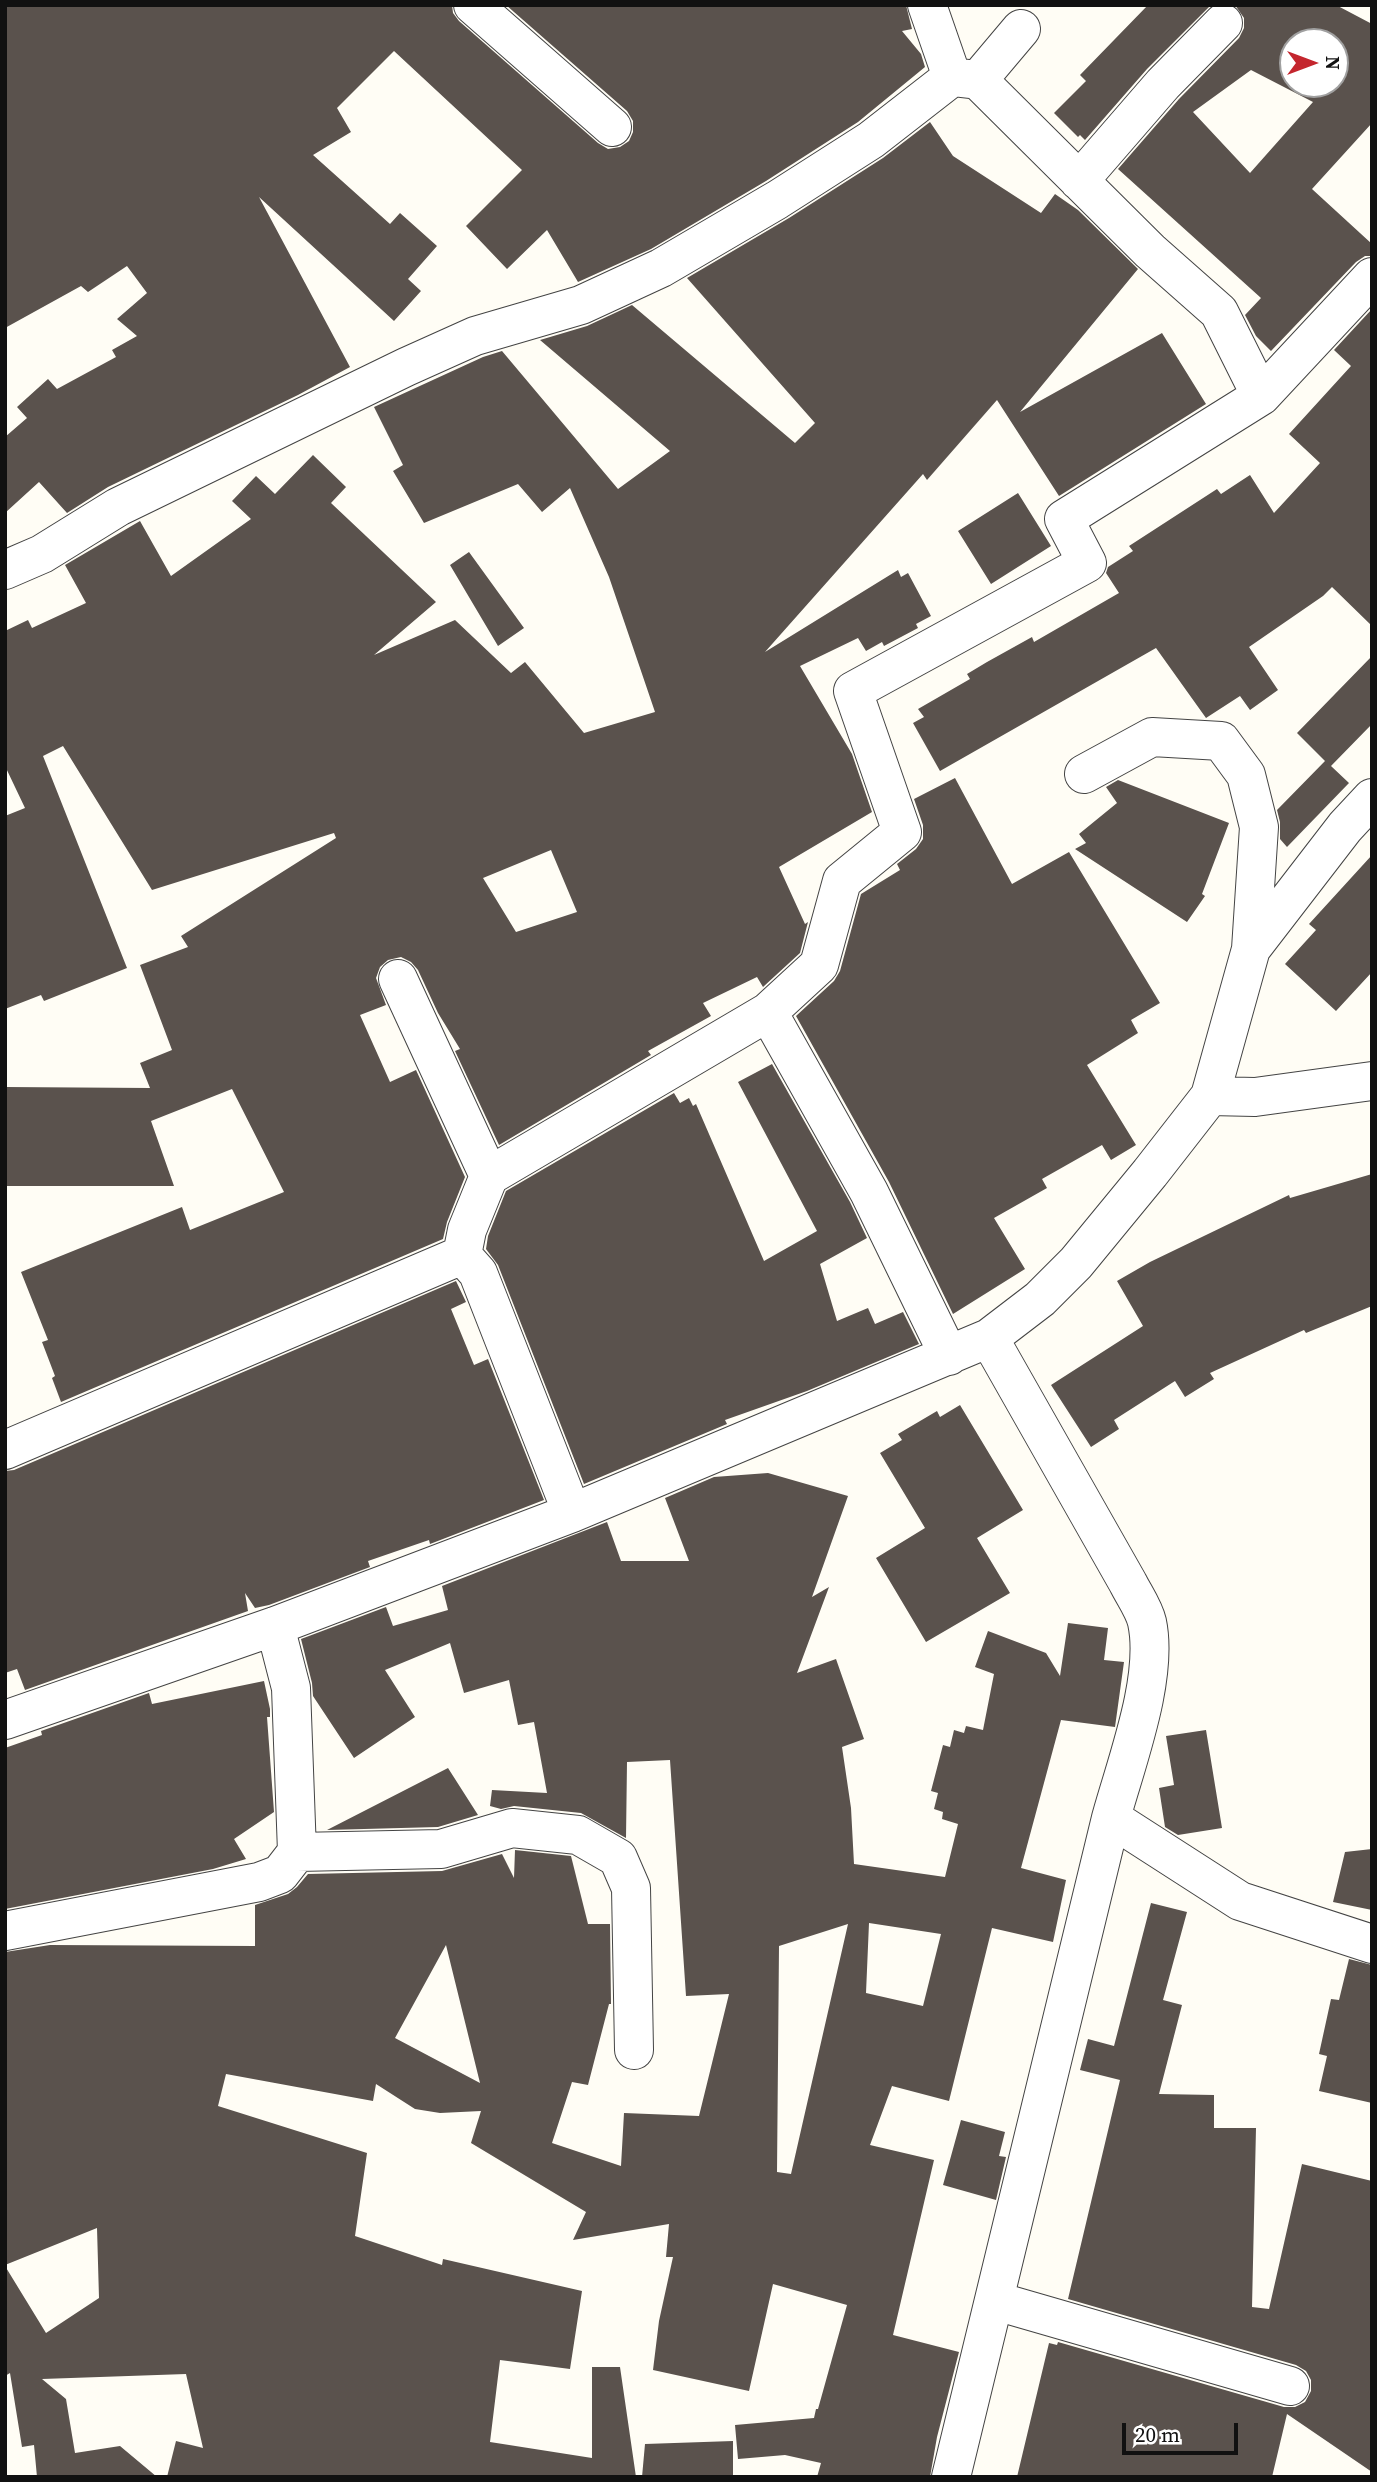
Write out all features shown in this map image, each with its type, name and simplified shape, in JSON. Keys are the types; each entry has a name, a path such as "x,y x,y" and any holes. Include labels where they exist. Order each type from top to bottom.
{"street":[{"path":"472,5 612,127"},
{"path":"927,5 965,79 1219,312 1261,396"},
{"path":"1079,181 1163,84 1223,23"},
{"path":"5,570 42,554 118,507 418,362 475,336 581,306 661,268 777,200 965,79 1021,29"},
{"path":"462,1255 467,1230 489,1176 768,1012 819,965 842,881 902,832 853,691 1087,563 1064,519 1261,396 1372,277"},
{"path":"5,1720 275,1626 572,1513 989,1338 1040,1299 1076,1263 1210,1096 1251,949 1259,827 1246,775 1221,741 1152,737 1084,774"},
{"path":"1251,949 1345,827 1372,798"},
{"path":"398,979 489,1176"},
{"path":"768,1012 870,1192 949,1356"},
{"path":"1210,1096 1255,1097 1372,1081"},
{"path":"5,1450 462,1255"},
{"path":"462,1255 478,1273 572,1513"},
{"path":"951,2477 996,2301 1111,1818 1140,1710 1150,1659 1147,1620 989,1338"},
{"path":"5,1931 259,1882 280,1874 297,1852 291,1688 275,1626"},
{"path":"1111,1818 1240,1900 1372,1944"},
{"path":"297,1852 441,1849 512,1828 578,1835 618,1858 631,1888 634,2050"},
{"path":"996,2301 1290,2386"}],"building":[{"path":"5,5 452,5 453,13 459,21 608,149 620,147 629,141 633,132 633,121 627,111 506,5 906,5 912,29 902,31 921,54 925,67 858,122 766,181 651,249 578,282 547,230 507,269 466,226 522,170 394,51 337,108 351,132 313,155 390,224 400,213 437,246 408,279 421,291 394,321 259,197 350,367 108,487 67,513 39,482 5,513 5,437 27,418 17,407 48,379 57,389 116,357 112,350 137,336 117,319 147,293 127,266 88,292 81,286 5,328"},
{"path":"1148,5 1211,5 1147,69 1085,140 1080,135 1078,137 1054,113 1086,81 1080,75"},
{"path":"1235,5 1336,5 1372,24 1372,123 1312,189 1372,244 1372,256 1365,256 1356,262 1271,351 1256,336 1245,315 1261,298 1118,169 1179,99 1239,38 1244,28 1244,18","holes":["1279,28 1349,28 1349,98 1305,98 1313,102 1250,173 1193,112 1251,70 1279,84"]},
{"path":"930,122 953,156 1041,213 1055,194 1078,210 1138,269 1020,412 1162,333 1206,404 1059,496 997,400 927,480 923,474 765,652 898,570 901,577 908,573 931,616 916,624 918,628 884,646 882,642 866,651 858,638 800,666 852,754 872,812 779,867 805,924 808,922 800,953 763,987 757,977 703,1003 711,1016 648,1051 651,1055 499,1145 455,1051 460,1049 438,1013 418,970 411,962 401,957 388,960 380,967 376,978 386,1005 360,1015 390,1082 416,1070 465,1177 443,1239 61,1402 52,1378 55,1376 42,1342 48,1340 21,1272 182,1207 190,1230 284,1192 232,1089 151,1121 174,1186 5,1186 5,1087 150,1088 140,1063 172,1050 140,965 188,947 181,936 336,838 334,833 152,890 63,746 43,756 127,968 44,1001 41,995 5,1009 5,816 25,808 5,766 5,631 28,620 32,628 86,603 65,565 140,521 171,576 251,519 232,501 256,476 275,494 313,455 346,487 331,503 436,602 374,655 455,620 511,673 525,662 584,733 655,712 609,577 570,488 542,512 518,484 424,523 393,471 403,465 374,407 483,357 502,351 618,489 670,451 540,340 587,326 632,305 795,443 815,423 687,278 883,158","holes":["551,850 577,912 516,932 483,878"]},
{"path":"1372,309 1372,626 1332,587 1249,647 1278,690 1250,710 1240,696 1206,718 1156,648 940,771 913,723 924,717 918,709 970,679 967,674 987,662 1032,637 1034,642 1119,593 1106,573 1108,567 1133,551 1129,546 1217,489 1221,494 1250,475 1274,513 1320,463 1289,434 1351,366 1334,350"},
{"path":"1018,493 1051,546 991,584 958,531"},
{"path":"469,552 524,628 498,646 450,565"},
{"path":"1372,656 1372,724 1331,766 1349,783 1287,847 1280,839 1277,810 1325,761 1297,733"},
{"path":"955,778 1012,884 1069,852 1160,1003 1131,1020 1138,1033 1087,1065 1136,1145 1111,1160 1102,1145 1042,1179 1047,1188 994,1218 1025,1269 953,1314 889,1182 796,1016 834,981 840,971 861,894 900,870 897,864 916,849 923,839 923,825 914,799"},
{"path":"1118,780 1229,823 1202,894 1205,896 1187,922 1075,849 1086,843 1079,834 1117,803 1106,787"},
{"path":"1372,855 1372,972 1336,1011 1285,964 1316,930 1309,924"},
{"path":"772,1064 850,1202 867,1238 820,1264 837,1321 868,1308 875,1324 903,1312 919,1344 807,1391 725,1420 727,1424 584,1484 498,1265 486,1249 488,1236 506,1191 674,1093 680,1103 689,1098 693,1106 696,1104 764,1261 817,1231 738,1082"},
{"path":"1372,1174 1372,1306 1306,1333 1304,1330 1210,1373 1214,1379 1185,1397 1175,1381 1114,1420 1119,1429 1091,1447 1051,1385 1143,1326 1117,1281 1150,1262 1289,1195 1290,1198"},
{"path":"456,1281 466,1302 451,1309 474,1365 488,1359 544,1500 430,1544 429,1540 368,1561 370,1567 269,1605 255,1608 245,1593 248,1611 25,1690 17,1669 5,1673 5,1471 14,1470"},
{"path":"960,1405 1023,1510 977,1538 1010,1593 926,1642 876,1558 925,1528 880,1453 902,1440 898,1434 937,1411 940,1417"},
{"path":"768,1473 848,1496 812,1597 829,1587 797,1673 836,1659 864,1739 842,1747 851,1808 854,1864 945,1877 958,1824 942,1819 943,1812 934,1809 938,1793 931,1791 943,1745 950,1747 954,1730 964,1733 966,1726 983,1730 994,1674 975,1667 988,1631 1046,1653 1060,1676 1068,1623 1108,1628 1104,1660 1124,1662 1115,1727 1061,1720 1021,1868 1066,1880 1053,1942 992,1928 949,2101 892,2086 870,2145 934,2160 893,2335 959,2352 937,2437 930,2477 817,2477 821,2463 785,2455 738,2459 735,2425 814,2418 847,2305 773,2284 749,2391 653,2370 659,2321 673,2257 666,2257 669,2224 573,2240 586,2212 471,2143 481,2111 440,2113 415,2109 376,2084 373,2101 226,2074 218,2106 367,2153 355,2236 442,2265 443,2259 582,2291 570,2369 500,2360 490,2442 592,2458 592,2367 620,2367 636,2477 167,2477 176,2441 203,2448 186,2374 42,2379 66,2399 75,2453 120,2446 157,2477 37,2477 34,2445 22,2447 10,2373 5,2376 5,2266 46,2333 99,2298 97,2228 5,2265 5,1952 50,1945 255,1946 255,1905 288,1894 308,1874 442,1871 502,1854 514,1878 515,1850 571,1856 588,1924 610,1924 611,2004 588,2085 572,2082 552,2143 621,2166 624,2113 699,2116 729,1994 686,1996 670,1760 627,1762 626,1838 581,1813 514,1806 501,1809 490,1806 492,1790 547,1793 534,1722 518,1725 509,1680 464,1693 450,1643 385,1670 415,1717 354,1758 313,1696 301,1639 386,1607 393,1626 448,1610 442,1586 607,1522 621,1561 689,1561 665,1498 714,1477","holes":["869,1923 941,1934 923,2006 866,1993","848,1924 791,2174 777,2172 779,1946","446,1945 480,2083 395,2038"]},
{"path":"264,1681 270,1709 270,1717 267,1717 274,1812 234,1839 246,1859 213,1869 5,1909 5,1748 42,1735 41,1731 149,1693 152,1704"},
{"path":"1206,1730 1222,1828 1178,1835 1165,1827 1159,1788 1174,1785 1166,1736"},
{"path":"448,1768 478,1815 438,1827 327,1830"},
{"path":"1372,1849 1372,1910 1333,1902 1345,1852"},
{"path":"1151,1903 1187,1912 1163,2000 1182,2005 1159,2094 1214,2095 1214,2128 1256,2128 1252,2307 1269,2309 1302,2164 1372,2181 1372,2472 1287,2414 1272,2477 1017,2477 1049,2343 1057,2345 1058,2342 1284,2407 1295,2407 1305,2402 1311,2391 1311,2380 1306,2371 1296,2365 1068,2299 1120,2080 1080,2070 1088,2039 1114,2046"},
{"path":"1349,1959 1372,1965 1372,2103 1319,2091 1327,2056 1319,2054 1331,1999 1339,2000"},
{"path":"961,2120 1005,2132 999,2156 1006,2157 996,2200 943,2185"},
{"path":"733,2441 733,2477 642,2477 645,2444"}]}
